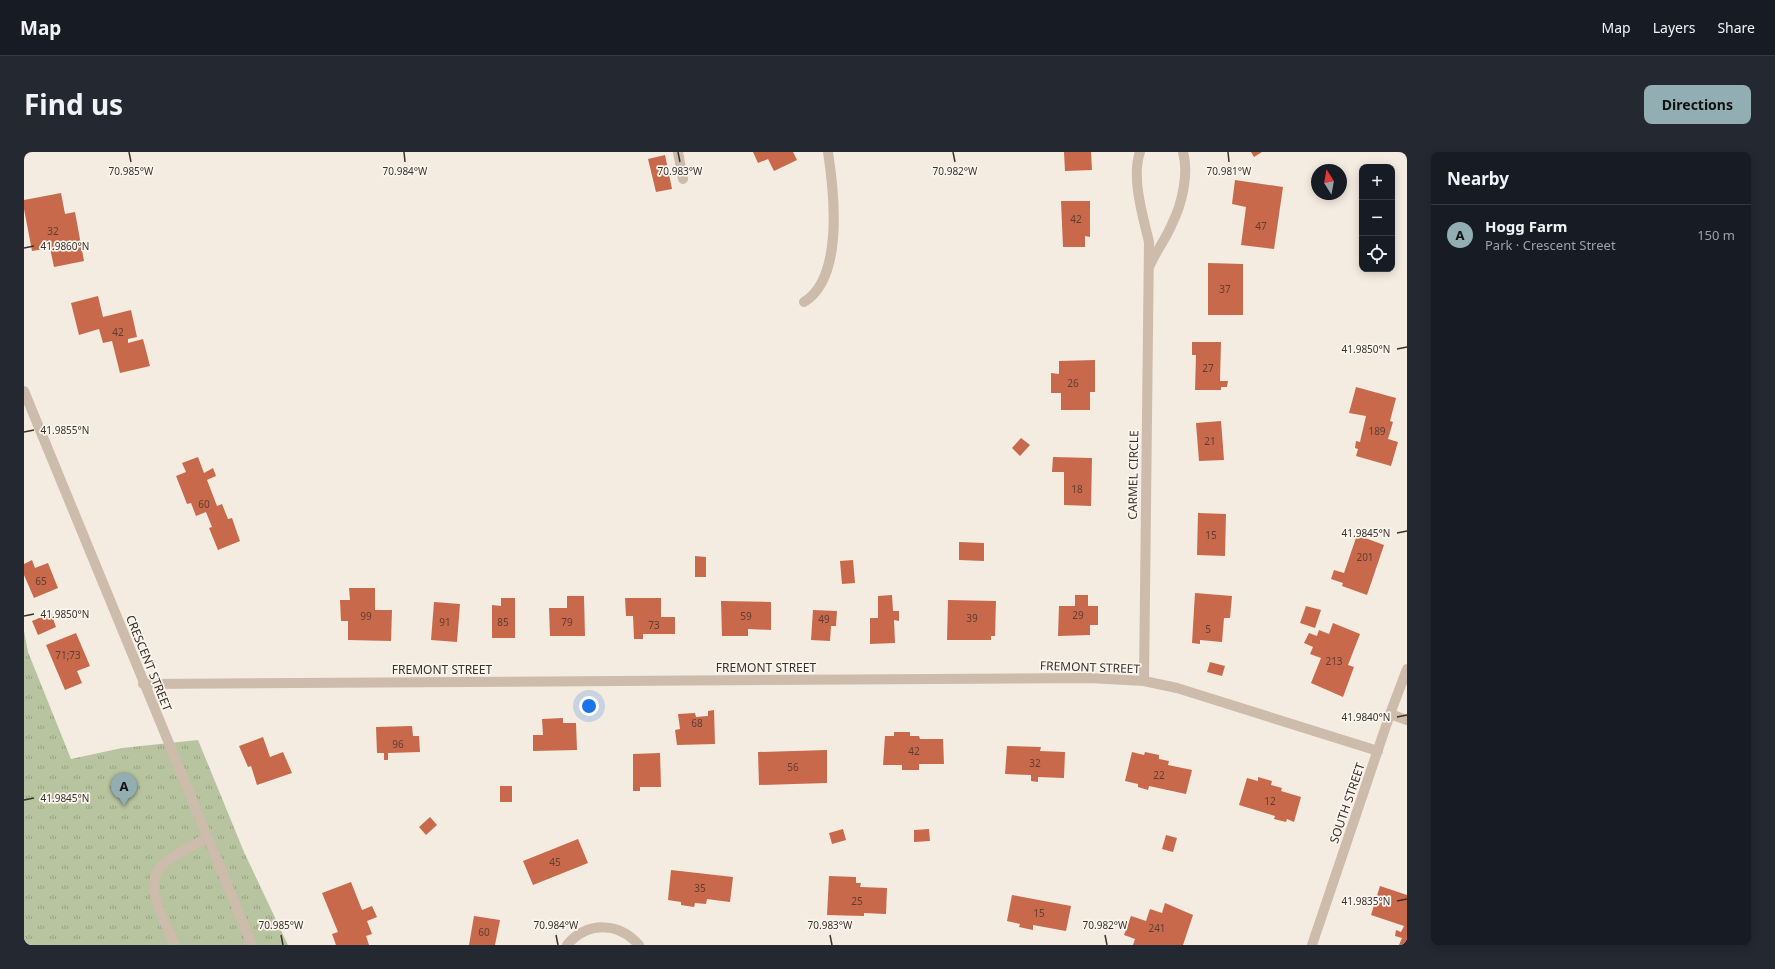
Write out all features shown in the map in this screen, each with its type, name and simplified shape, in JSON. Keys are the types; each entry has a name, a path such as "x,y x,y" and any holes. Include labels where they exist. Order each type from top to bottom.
{"street":[{"path":"678,152 683,179"},
{"path":"804,302 818,290 827,272 831,249 833,227 832,180 828,152"},
{"name":"CARMEL CIRCLE","path":"1140,152 1137,159 1138,185 1142,214 1149,242 1144,682"},
{"name":"CARMEL CIRCLE","path":"1148,269 1172,225 1178,210 1184,180 1185,163 1183,152"},
{"name":"CRESCENT STREET","path":"24,391 143,684 252,945"},
{"name":"SOUTH STREET","path":"1312,945 1390,714 1407,669"},
{"name":"FREMONT STREET","path":"143,684 1081,678 1144,682 1177,688 1378,751"},
{"path":"1390,714 1407,720"},
{"path":"175,945 155,898 154,877 162,865 207,838"},
{"path":"567,945 578,934 587,930 606,927 615,928 624,932 639,945"}],"green space":[{"path":"24,631 28,652 71,759 122,748 198,740 244,852 288,945 24,945"}],"building":[{"path":"753,152 793,152 797,160 774,171 768,159 758,163"},
{"path":"1064,152 1091,152 1092,170 1065,171"},
{"path":"1251,152 1262,152 1254,157"},
{"path":"665,155 672,189 656,192 648,159"},
{"path":"1235,180 1283,187 1274,249 1241,245 1246,207 1232,204"},
{"path":"61,193 65,214 75,212 84,261 54,267 50,248 32,251 24,209 24,200"},
{"path":"1061,201 1090,201 1090,237 1085,236 1085,247 1063,247"},
{"path":"1208,263 1243,264 1243,315 1208,315"},
{"path":"98,296 103,317 131,310 137,337 128,339 128,343 143,339 150,366 120,373 112,341 103,343 99,329 79,335 71,303"},
{"path":"1192,342 1221,342 1220,381 1228,381 1227,387 1221,387 1221,390 1195,390 1196,355 1192,355"},
{"path":"1095,360 1095,392 1090,392 1090,410 1061,410 1061,393 1051,393 1051,373 1059,374 1059,361"},
{"path":"1356,387 1396,398 1390,421 1393,422 1388,439 1398,442 1391,466 1356,456 1358,449 1355,448 1356,441 1360,442 1366,416 1349,413"},
{"path":"1221,421 1224,460 1199,461 1196,423"},
{"path":"1021,438 1030,445 1020,456 1012,448"},
{"path":"198,457 204,473 213,468 216,476 207,480 217,506 222,504 228,519 232,518 240,541 218,550 209,528 212,527 206,512 196,516 191,503 187,504 176,476 186,472 182,463"},
{"path":"1053,457 1092,458 1091,506 1064,505 1064,472 1052,472"},
{"path":"1198,513 1226,514 1225,556 1197,555"},
{"path":"1357,535 1384,545 1367,595 1342,586 1343,583 1331,579 1334,570 1344,573"},
{"path":"959,542 984,543 984,561 959,560"},
{"path":"695,556 706,557 706,577 695,577"},
{"path":"32,560 35,568 48,563 58,588 34,598 24,575 24,564"},
{"path":"853,560 855,583 842,584 840,561"},
{"path":"349,588 375,588 375,610 392,610 391,641 348,640 348,621 341,621 340,600 350,600"},
{"path":"1195,593 1232,596 1230,618 1224,618 1222,642 1200,640 1200,644 1192,643"},
{"path":"892,595 893,611 899,611 899,621 894,620 895,643 870,644 870,618 878,618 878,596"},
{"path":"1075,595 1088,595 1088,606 1098,606 1098,625 1090,625 1090,635 1058,636 1059,606 1075,606"},
{"path":"567,596 584,596 585,636 550,636 549,608 567,608"},
{"path":"501,598 515,598 515,638 492,638 492,605 501,606"},
{"path":"625,598 661,598 661,617 675,617 675,634 643,634 643,639 634,639 633,616 626,616"},
{"path":"948,600 996,601 995,636 991,636 991,640 947,640"},
{"path":"721,601 771,602 771,630 748,629 748,636 722,636"},
{"path":"434,602 460,604 457,642 431,640"},
{"path":"1306,606 1321,610 1315,628 1300,623"},
{"path":"813,610 837,611 836,626 831,626 830,641 811,640"},
{"path":"51,613 56,627 38,635 32,621"},
{"path":"1333,623 1360,634 1348,665 1354,667 1343,697 1311,683 1321,658 1310,654 1313,647 1304,643 1309,633 1317,636 1319,630 1329,634"},
{"path":"76,633 90,666 77,671 82,683 65,690 46,645"},
{"path":"1210,662 1225,666 1222,676 1207,672"},
{"path":"714,710 715,744 677,745 675,730 680,729 678,714 695,713 696,717 708,716 708,711"},
{"path":"563,718 563,723 576,723 577,750 533,751 533,735 543,735 542,719"},
{"path":"412,726 413,736 419,736 420,752 388,753 388,760 384,760 384,753 377,753 376,727"},
{"path":"894,732 910,732 910,736 919,736 920,739 943,739 944,764 919,764 919,770 902,770 902,765 883,765 885,736 894,736"},
{"path":"263,737 270,757 283,752 292,773 257,785 251,766 248,767 239,746"},
{"path":"1007,746 1041,747 1040,751 1065,752 1064,778 1038,777 1038,782 1031,781 1031,775 1005,774"},
{"path":"827,750 827,783 759,785 758,752"},
{"path":"1132,752 1144,755 1145,752 1159,755 1159,759 1169,761 1168,765 1192,770 1186,794 1149,786 1148,790 1138,787 1138,784 1125,781"},
{"path":"660,753 661,787 640,787 640,791 633,791 633,754"},
{"path":"1258,777 1272,781 1271,785 1282,788 1281,791 1301,797 1294,822 1287,819 1286,822 1274,819 1275,816 1239,805 1247,778 1258,781"},
{"path":"500,786 512,786 512,802 500,802"},
{"path":"430,817 437,825 426,835 419,827"},
{"path":"843,829 846,840 832,844 829,833"},
{"path":"929,829 930,841 914,842 914,830"},
{"path":"1166,835 1177,838 1173,852 1162,849"},
{"path":"578,839 588,863 533,885 523,861"},
{"path":"671,870 733,877 730,902 707,899 706,904 695,903 694,907 681,905 681,902 668,900"},
{"path":"829,876 856,877 856,883 861,883 860,887 887,888 886,914 864,913 864,916 827,915"},
{"path":"351,882 362,910 372,906 377,917 367,921 372,934 366,936 369,945 336,945 332,934 338,932 322,893"},
{"path":"1380,886 1407,895 1407,945 1399,945 1402,938 1395,936 1396,930 1401,932 1404,926 1371,915"},
{"path":"1012,895 1071,906 1066,931 1033,925 1033,930 1019,927 1020,924 1007,921"},
{"path":"1165,903 1193,915 1183,945 1133,945 1135,939 1124,935 1131,916 1146,921 1150,909 1162,913"},
{"path":"474,916 500,920 495,945 469,945"}],"place":[{"name":"Hogg Farm","path":"124,806"}]}
